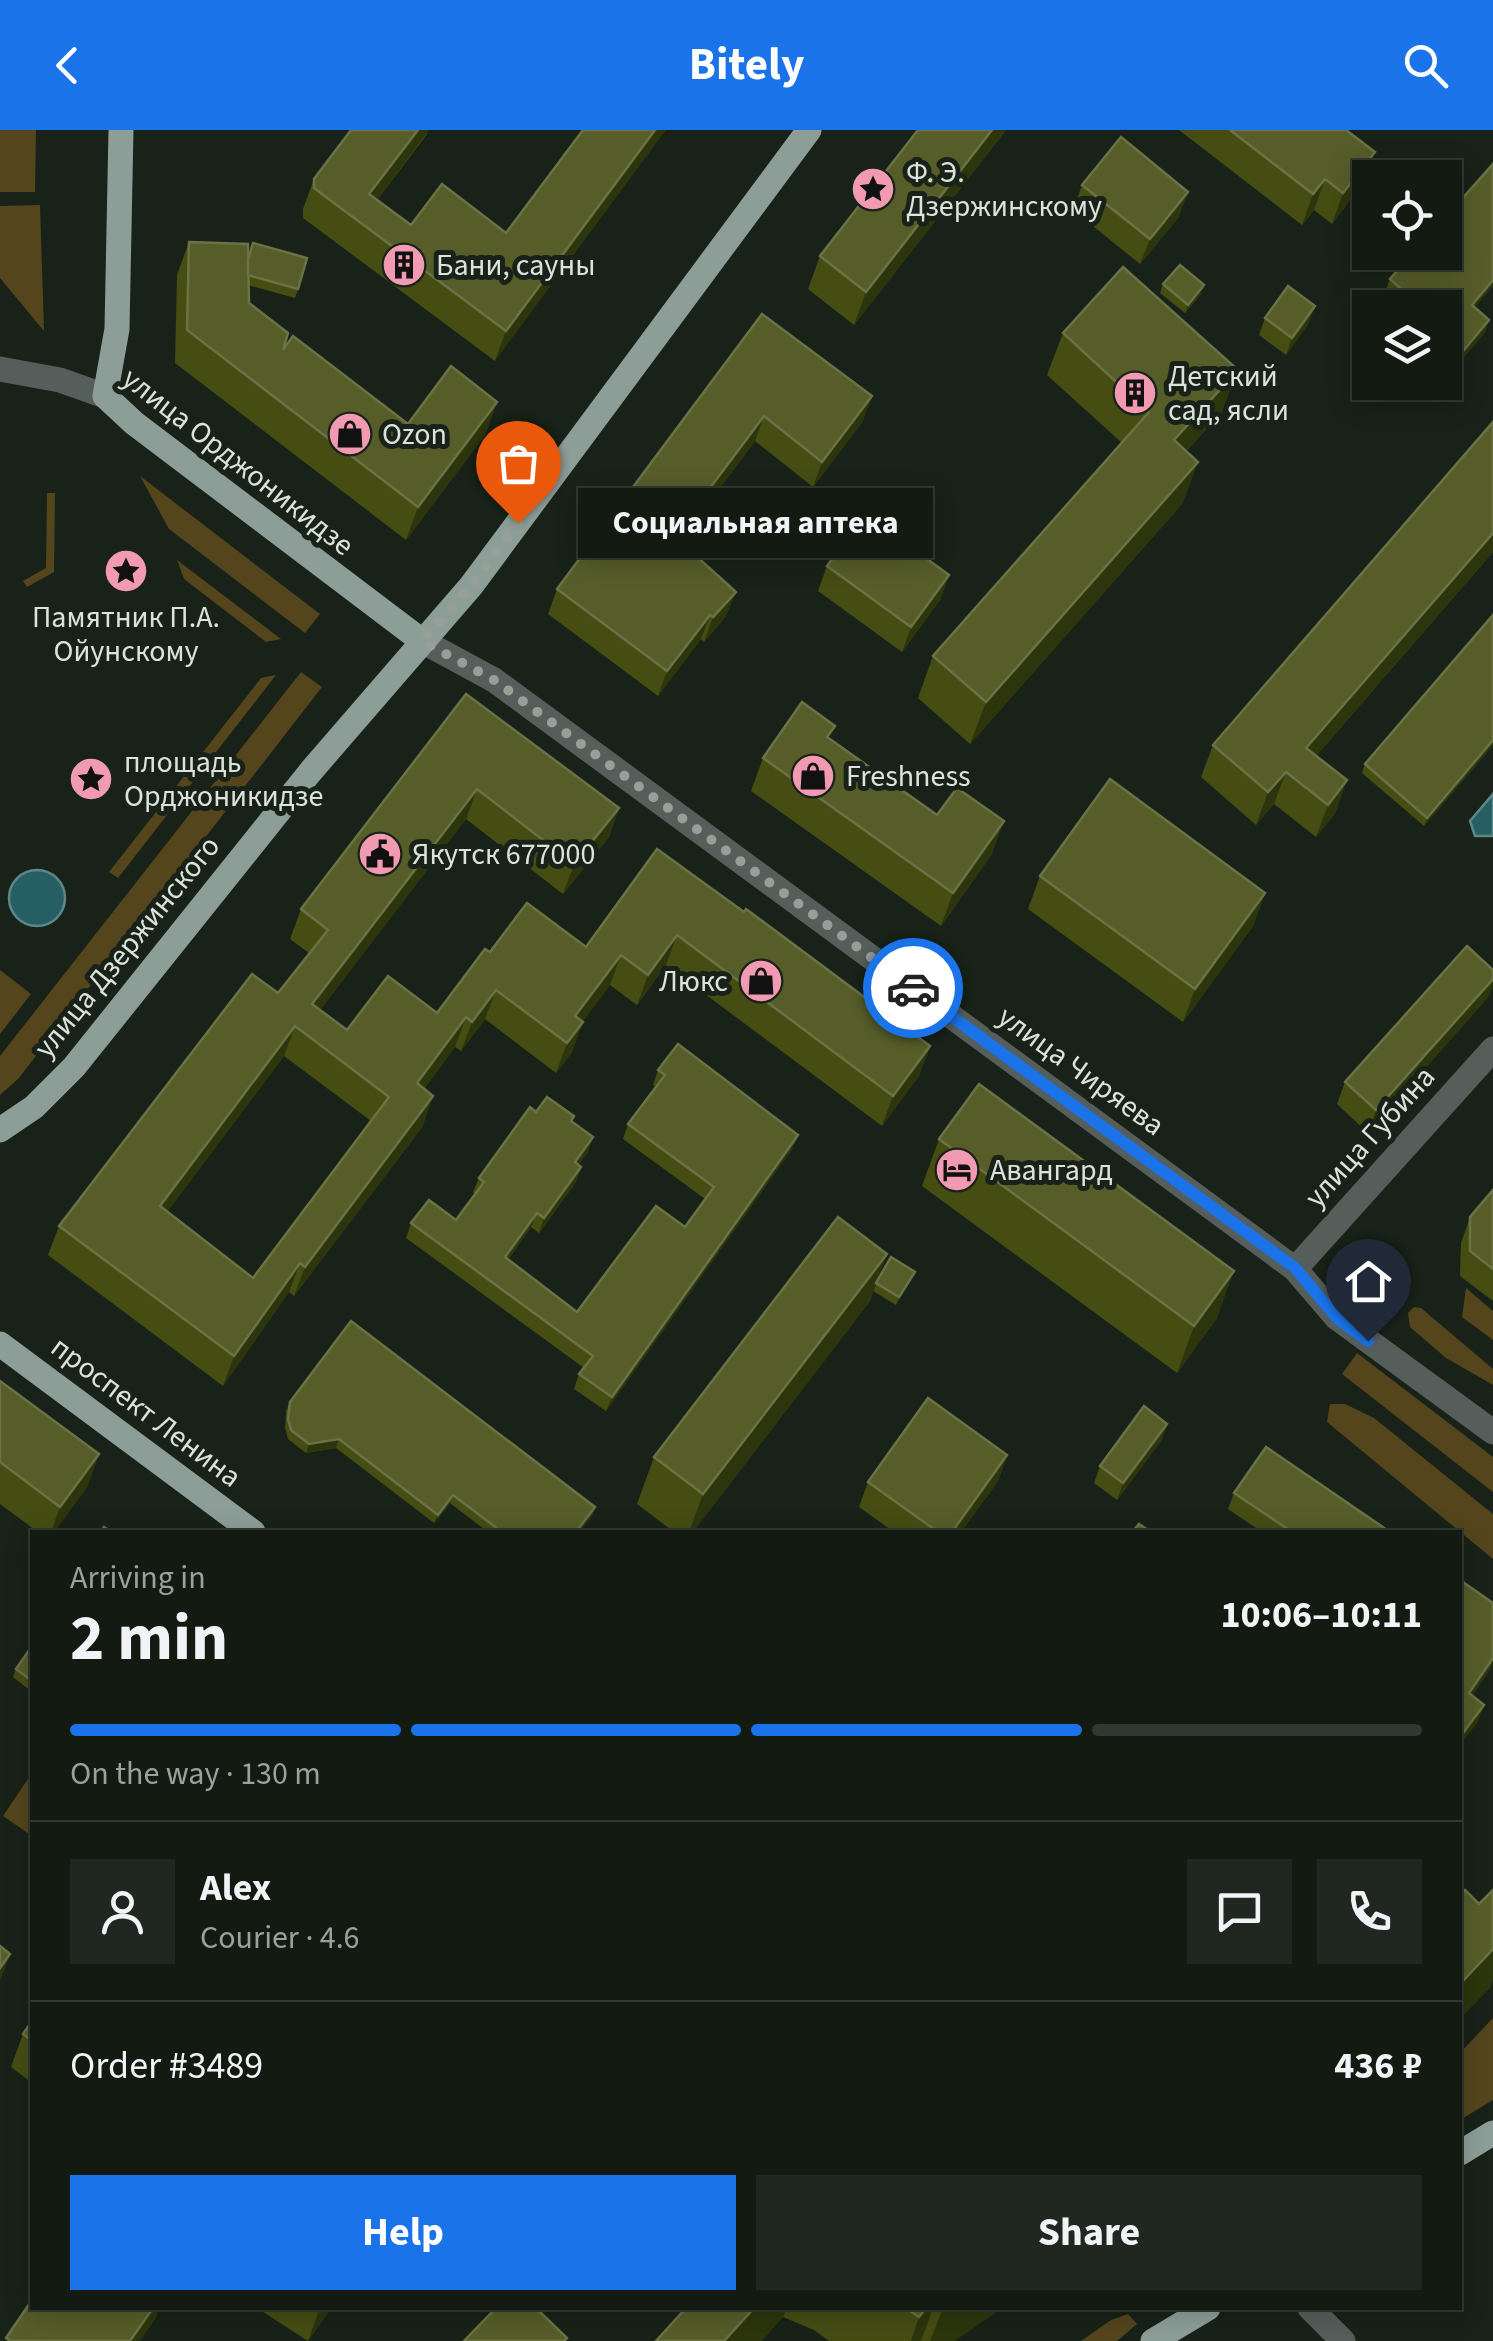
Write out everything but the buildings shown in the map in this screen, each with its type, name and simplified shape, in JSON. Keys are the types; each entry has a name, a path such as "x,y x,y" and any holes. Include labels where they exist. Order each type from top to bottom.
{"main road":[{"path":"105,396 117,329 121,130"},
{"name":"улица Дзержинского","path":"0,1130 34,1107 74,1067 310,771 495,554 809,130"},
{"name":"улица Орджоникидзе","path":"105,396 134,423 422,641"},
{"name":"проспект Ленина","path":"0,1344 250,1530"},
{"path":"1462,2152 1493,2133"},
{"path":"1152,2341 1205,2310"}],"street":[{"name":"улица Орджоникидзе","path":"0,369 60,380 105,396"},
{"name":"улица Чиряева","path":"422,641 494,680 1295,1268 1337,1318 1493,1432"},
{"name":"улица Губина","path":"1295,1268 1493,1049"},
{"path":"1312,2310 1343,2341"}],"shaded area":[{"path":"0,130 36,130 35,192 0,192"},
{"path":"40,205 44,331 0,278 0,206"},
{"path":"140,476 320,614 305,633 169,529"},
{"path":"47,493 55,493 54,572 27,587 23,581 46,568"},
{"path":"177,560 281,639 266,642 184,579"},
{"path":"301,672 322,687 18,1079 0,1095 0,1056"},
{"path":"276,675 118,878 109,872 261,678"},
{"path":"0,970 31,994 0,1034"},
{"path":"1466,1288 1493,1311 1493,1340 1462,1317"},
{"path":"1414,1307 1421,1308 1493,1369 1493,1385 1446,1358 1410,1327 1408,1313"},
{"path":"1357,1353 1493,1457 1493,1492 1342,1374"},
{"path":"1330,1404 1345,1404 1374,1418 1493,1514 1493,1559 1462,1530 1327,1422"},
{"path":"30,1776 30,1835 3,1816"},
{"path":"1493,2018 1493,2100 1462,2119 1462,2051"},
{"path":"1128,2314 1137,2324 1117,2341 1081,2341 1111,2320"}],"water":[{"path":"1493,794 1493,836 1475,836 1470,821"},
{"path":"37,870 57,878 65,898 57,918 37,926 17,918 9,898 17,878"}],"way so far":[{"path":"518,523 471,586 422,641 494,680 913,988"}],"place":[{"name":"Ф. Э. Дзержинскому","path":"873,189"},
{"name":"Бани, сауны","path":"404,265"},
{"name":"Детский сад, ясли","path":"1135,393"},
{"name":"Ozon","path":"350,434"},
{"name":"Социальная аптека","path":"518,523"},
{"name":"Памятник П.А. Ойунскому","path":"126,571"},
{"name":"Freshness","path":"813,776"},
{"name":"площадь Орджоникидзе","path":"91,779"},
{"name":"Якутск 677000","path":"380,854"},
{"name":"Люкс","path":"761,981"},
{"name":"Авангард","path":"957,1170"}],"route":[{"path":"913,988 1295,1268 1337,1318 1368,1341"}]}
